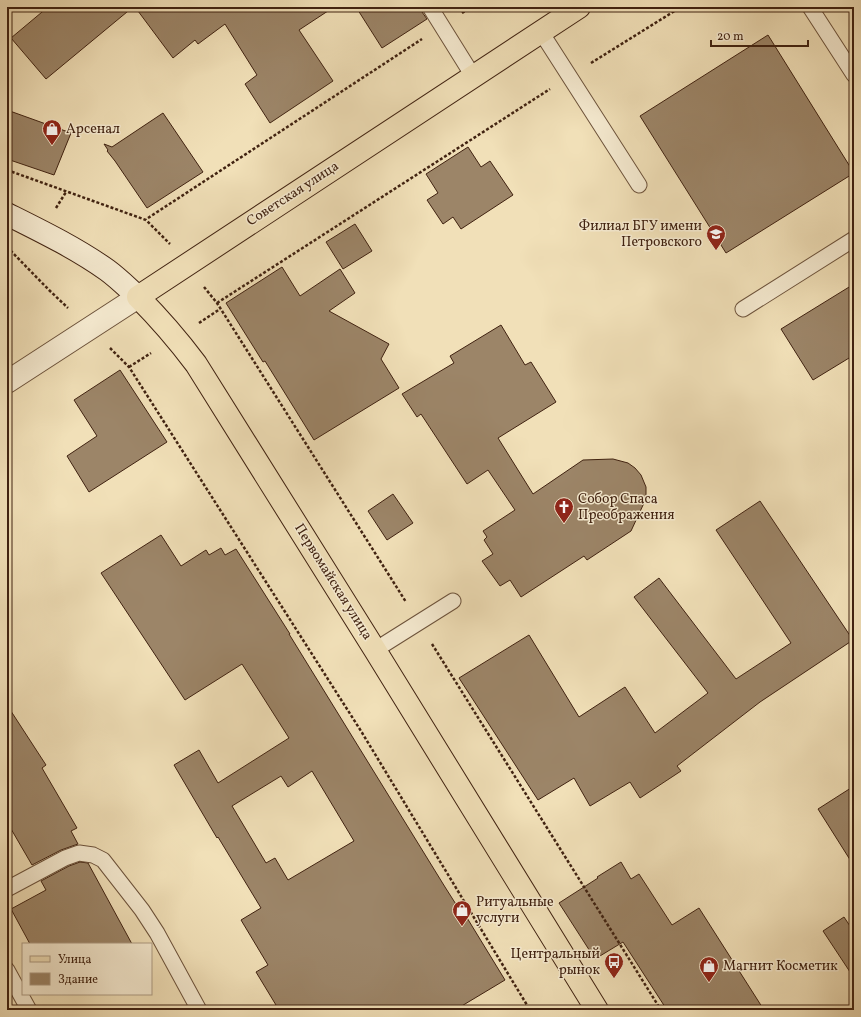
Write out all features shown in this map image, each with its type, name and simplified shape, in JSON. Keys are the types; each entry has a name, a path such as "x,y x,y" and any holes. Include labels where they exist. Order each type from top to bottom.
{"main road":[{"name":"Советская улица","path":"138,296 579,7"},
{"name":"Первомайская улица","path":"138,296 176,337 196,364 375,650 597,1010"}],"street":[{"name":"Первомайская улица","path":"7,214 42,231 77,251 108,271 138,296"},
{"name":"Советская улица","path":"7,382 138,296"}],"lane":[{"path":"430,7 473,76"},
{"path":"810,7 852,66"},
{"path":"541,32 639,185"},
{"path":"744,309 854,239"},
{"path":"375,650 453,601"},
{"path":"7,889 65,858 79,853 93,855 103,860 142,910 157,933 199,1010"},
{"path":"7,970 29,1010"}],"path":[{"path":"148,218 471,7"},
{"path":"217,303 507,116 681,7"},
{"path":"7,170 146,220 170,244 217,303 419,622 661,1010"},
{"path":"130,367 361,731 530,1010"}],"building":[{"path":"48,7 133,7 46,79 11,38"},
{"path":"135,7 334,7 299,30 333,81 270,123 245,84 257,75 225,24 198,44 195,40 173,58"},
{"path":"356,7 421,7 422,12 427,19 382,48"},
{"path":"768,35 854,173 726,253 640,116"},
{"path":"7,110 71,133 54,175 7,159"},
{"path":"163,113 203,172 147,208 107,151 108,150 104,144 112,147"},
{"path":"468,147 481,167 490,161 513,195 461,229 453,217 443,224 427,200 438,193 426,174"},
{"path":"355,224 372,251 343,269 326,242"},
{"path":"282,267 300,296 340,269 355,293 329,311 389,344 381,359 399,388 314,440 265,361 263,362 226,303"},
{"path":"854,284 854,355 813,380 781,329"},
{"path":"501,325 525,365 531,362 556,402 498,438 533,494 583,460 613,459 628,463 641,475 646,487 644,503 631,531 587,560 584,556 521,597 510,580 500,586 482,561 493,554 484,540 487,537 483,531 515,510 488,470 467,484 421,414 417,417 402,394 454,363 450,356"},
{"path":"120,370 167,442 89,492 67,456 97,436 74,400"},
{"path":"393,494 413,523 387,540 368,511"},
{"path":"760,501 853,640 760,702 677,766 681,771 640,798 630,782 590,806 574,778 538,800 459,678 529,635 579,717 625,687 655,733 708,693 634,597 659,578 736,679 791,643 716,530"},
{"path":"161,535 181,566 206,550 209,555 221,548 225,555 236,549 290,634 445,887 459,909 461,908 505,980 455,1010 279,1010 256,972 268,965 241,920 261,908 218,837 217,838 174,765 199,750 218,783 289,738 242,664 185,700 101,573","holes":["312,771 354,841 288,880 275,858 266,863 232,806 281,776 288,787"]},
{"path":"7,705 46,765 42,768 77,828 71,831 78,844 61,850 32,865 7,822"},
{"path":"854,786 854,866 818,809"},
{"path":"80,862 88,863 131,943 29,943 11,909 46,890 41,881 69,866"},
{"path":"621,862 631,879 639,874 672,925 699,908 764,1010 667,1010 623,942 595,959 559,903"},
{"path":"844,917 854,932 854,978 823,931"}],"place":[{"name":"Арсенал","path":"52,146"},
{"name":"Филиал БГУ имени Петровского","path":"716,251"},
{"name":"Собор Спаса Преображения","path":"564,524"},
{"name":"Ритуальные услуги","path":"462,927"},
{"name":"Центральный рынок","path":"614,979"},
{"name":"Магнит Косметик","path":"709,983"}]}
